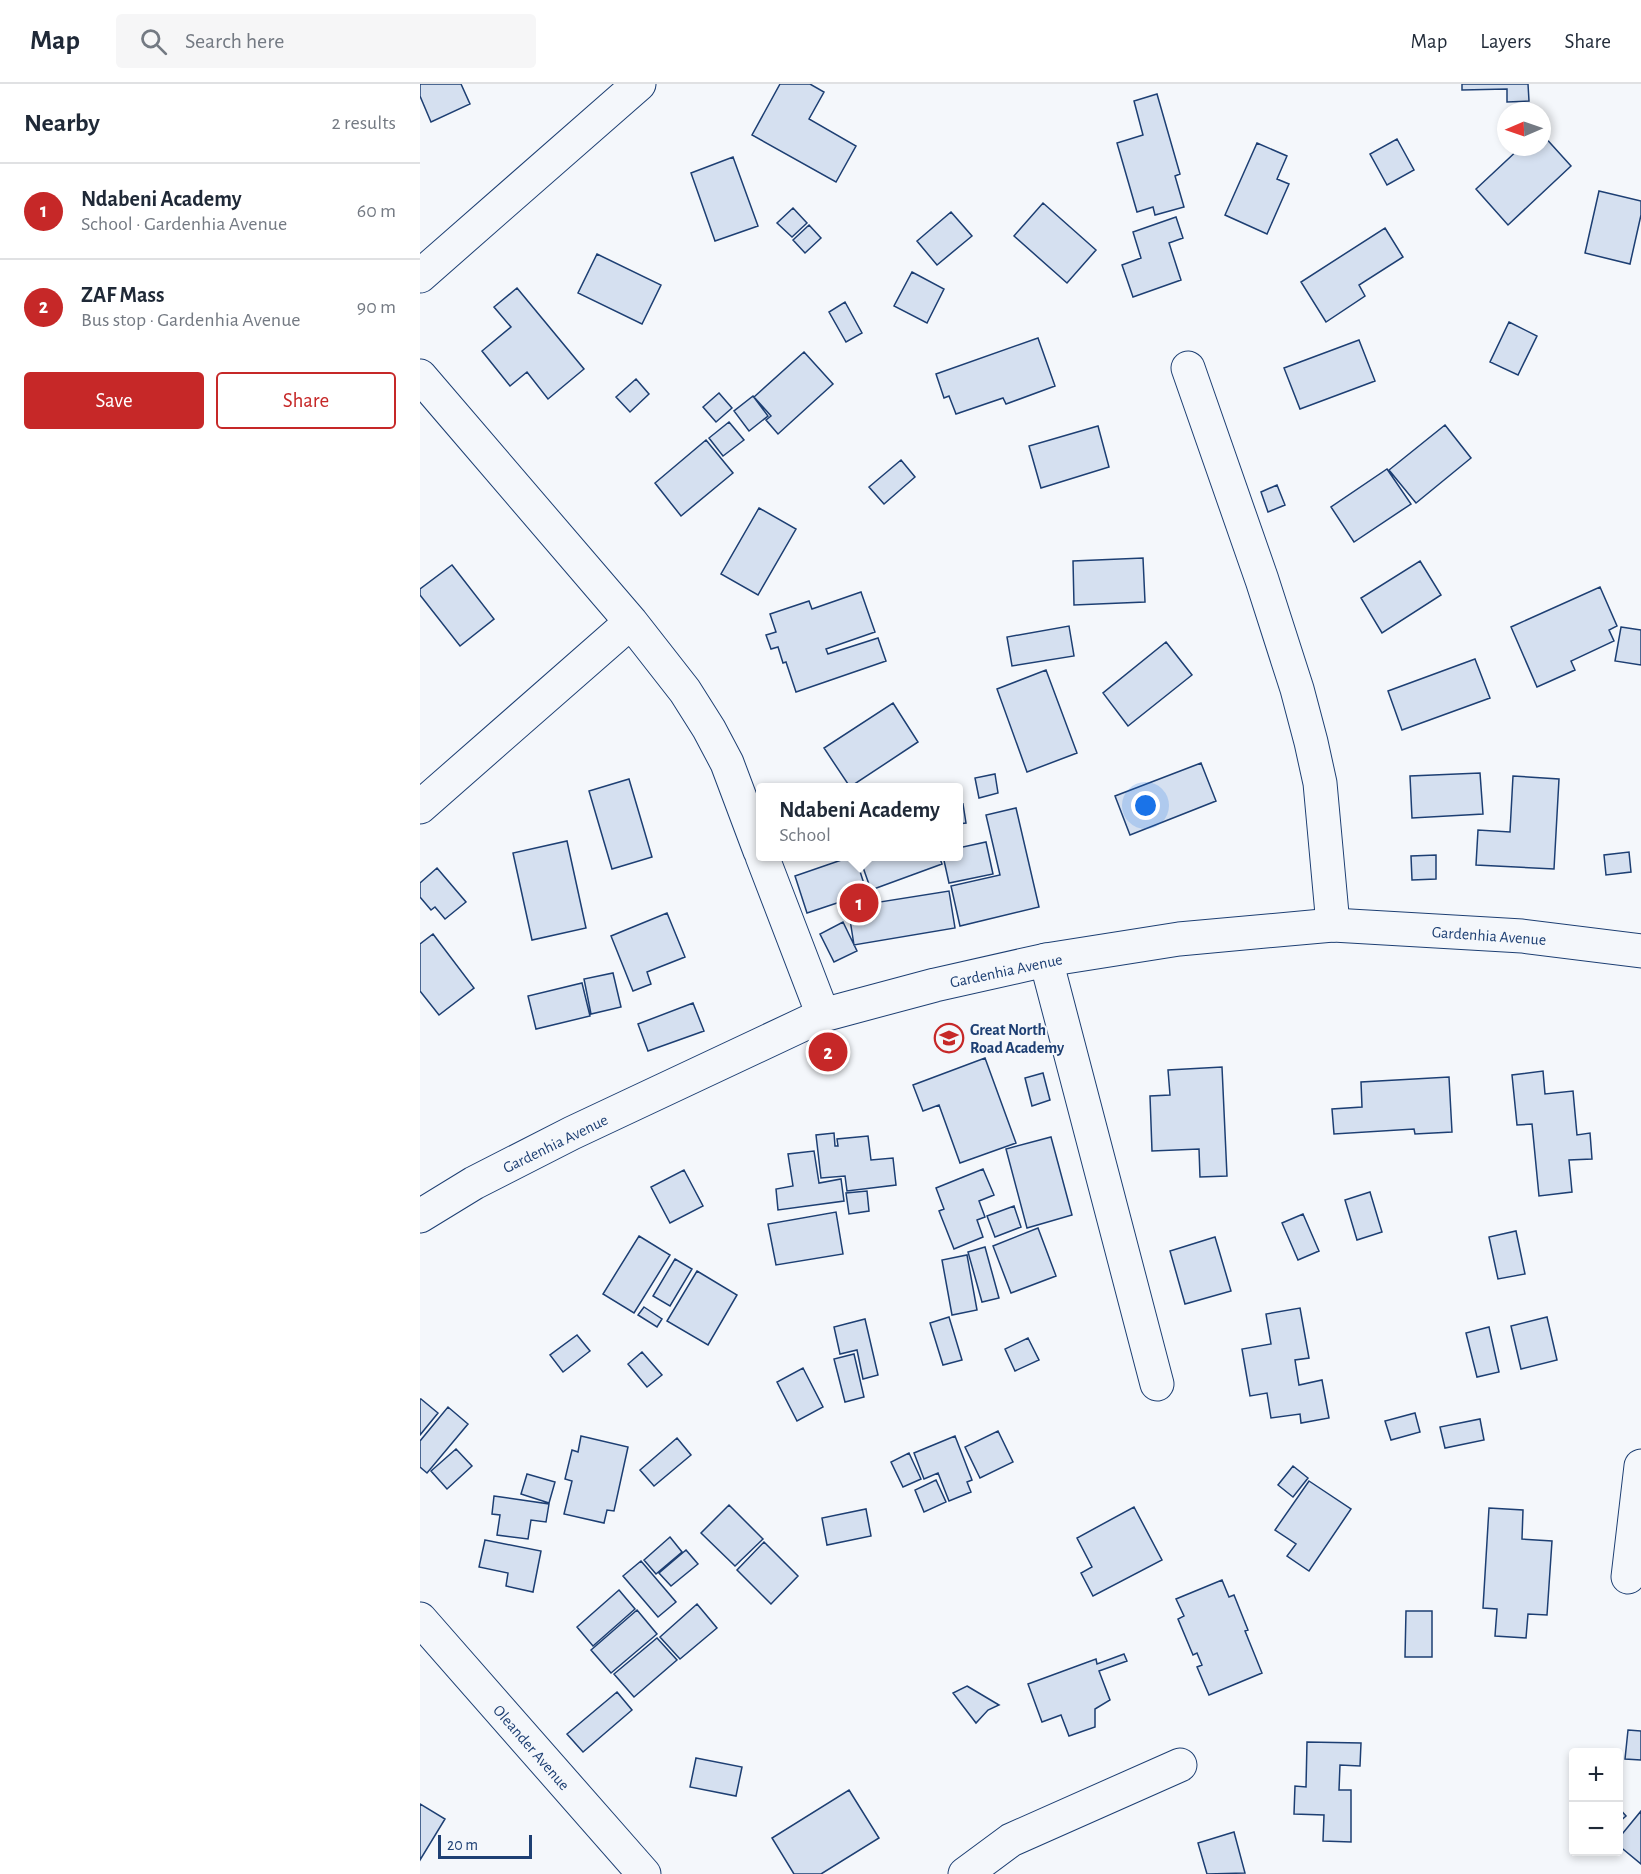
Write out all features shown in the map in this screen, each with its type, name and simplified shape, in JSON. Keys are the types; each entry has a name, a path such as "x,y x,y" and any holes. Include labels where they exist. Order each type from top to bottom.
{"street":[{"path":"420,276 639,84"},
{"path":"1188,368 1262,580 1297,689 1311,742 1320,783 1333,925"},
{"path":"420,376 631,622 685,692 709,729 727,763 756,840"},
{"path":"420,807 631,622"},
{"path":"764,861 823,1015"},
{"name":"Gardenhia Avenue","path":"420,1216 474,1183 572,1133 823,1015 1046,960 1179,939 1333,925 1522,936 1641,951"},
{"path":"1046,960 1157,1384"},
{"path":"1628,1577 1641,1466"},
{"name":"Oleander Avenue","path":"420,1619 644,1874"},
{"path":"965,1874 1011,1840 1180,1765"}],"building":[{"path":"420,84 461,84 470,104 431,122 420,96"},
{"path":"780,84 810,84 824,92 809,119 856,146 836,182 752,135"},
{"path":"1462,84 1528,84 1529,101 1507,102 1507,89 1462,90"},
{"path":"1157,94 1180,174 1175,176 1184,207 1155,215 1153,207 1137,212 1117,143 1143,135 1134,101"},
{"path":"1397,139 1414,170 1387,185 1370,154"},
{"path":"1257,143 1287,156 1277,179 1289,184 1267,234 1225,215"},
{"path":"1551,144 1571,166 1508,225 1476,189 1511,156 1551,156"},
{"path":"733,157 758,226 715,241 691,173"},
{"path":"1599,191 1641,201 1641,215 1630,264 1585,253"},
{"path":"1043,203 1096,250 1067,283 1014,236"},
{"path":"793,208 807,223 792,237 777,223"},
{"path":"951,212 972,236 937,265 917,241"},
{"path":"1176,217 1183,238 1169,243 1181,280 1133,297 1122,265 1141,258 1133,232"},
{"path":"809,225 821,238 805,253 793,240"},
{"path":"1385,228 1403,257 1359,285 1365,296 1326,322 1301,282"},
{"path":"597,254 661,285 642,324 578,293"},
{"path":"912,272 944,289 927,323 894,306"},
{"path":"517,288 584,369 548,399 527,372 510,386 482,351 511,327 494,307"},
{"path":"845,302 862,333 846,342 829,312"},
{"path":"1509,322 1537,336 1518,375 1490,362"},
{"path":"1038,338 1055,386 1006,404 1003,398 956,414 949,396 944,398 936,374"},
{"path":"1359,340 1375,381 1300,409 1284,368"},
{"path":"804,352 833,384 778,434 766,420 771,416 754,397"},
{"path":"636,379 649,394 630,412 616,397"},
{"path":"719,393 732,408 716,422 703,407"},
{"path":"753,396 768,416 749,431 734,411"},
{"path":"729,422 744,440 723,456 709,438"},
{"path":"1445,425 1471,458 1416,503 1389,470"},
{"path":"1098,426 1109,467 1041,488 1029,446"},
{"path":"706,440 733,473 681,516 655,483"},
{"path":"901,460 915,477 884,504 869,487"},
{"path":"1387,469 1411,504 1354,542 1331,507"},
{"path":"1277,485 1285,505 1268,512 1261,492"},
{"path":"759,508 796,529 758,595 721,574"},
{"path":"1143,558 1145,602 1074,605 1073,561"},
{"path":"1420,561 1441,595 1382,633 1361,598"},
{"path":"452,565 494,619 460,646 420,595 420,589"},
{"path":"1600,587 1617,626 1609,630 1614,641 1571,661 1575,670 1537,687 1511,627"},
{"path":"861,592 875,632 826,649 828,654 878,638 886,661 796,692 786,662 783,663 778,647 771,649 766,635 776,632 770,614 809,601 812,609"},
{"path":"1069,626 1074,656 1012,666 1007,637"},
{"path":"1621,627 1641,630 1641,665 1615,661"},
{"path":"1166,642 1192,675 1128,726 1103,693"},
{"path":"1475,659 1490,698 1402,730 1388,691"},
{"path":"1046,670 1077,753 1027,772 997,689"},
{"path":"893,703 918,742 856,783 847,783 824,748"},
{"path":"1201,763 1216,801 1130,835 1115,796"},
{"path":"1480,773 1483,814 1412,818 1410,776"},
{"path":"995,774 998,793 979,798 975,778"},
{"path":"1513,776 1559,779 1554,869 1476,865 1478,830 1510,832"},
{"path":"629,779 652,857 612,869 589,791"},
{"path":"963,804 966,823 963,823"},
{"path":"1016,808 1039,907 960,926 951,886 1000,875 986,815"},
{"path":"567,841 586,928 532,940 513,853"},
{"path":"986,842 993,874 949,883 944,861 963,861 963,847"},
{"path":"1629,852 1631,872 1606,875 1604,855"},
{"path":"1436,855 1436,879 1412,880 1411,856"},
{"path":"838,861 857,861 867,893 807,913 795,876"},
{"path":"861,861 941,861 942,864 871,890"},
{"path":"437,868 466,902 445,919 435,907 431,910 420,897 420,883"},
{"path":"949,891 955,928 854,945 848,907"},
{"path":"667,913 685,957 647,972 651,984 633,991 611,936"},
{"path":"843,922 857,951 834,962 820,934"},
{"path":"433,934 474,988 439,1015 420,991 420,944"},
{"path":"613,973 621,1007 591,1014 584,979"},
{"path":"582,983 590,1016 536,1029 528,996"},
{"path":"693,1003 704,1031 648,1051 638,1024"},
{"path":"985,1058 1016,1143 960,1163 939,1105 923,1111 913,1085"},
{"path":"1222,1067 1227,1176 1200,1177 1199,1149 1152,1151 1150,1096 1170,1095 1168,1070"},
{"path":"1543,1071 1545,1094 1573,1091 1577,1135 1590,1133 1592,1159 1569,1160 1572,1192 1539,1196 1532,1124 1517,1125 1512,1075"},
{"path":"1043,1073 1050,1100 1032,1106 1025,1078"},
{"path":"1449,1077 1452,1132 1415,1134 1414,1129 1334,1134 1332,1109 1362,1107 1361,1082"},
{"path":"834,1133 835,1146 838,1146 837,1139 868,1136 871,1160 893,1158 896,1185 847,1191 845,1176 821,1178 816,1135"},
{"path":"1051,1137 1072,1215 1027,1228 1006,1149"},
{"path":"814,1151 819,1183 841,1179 844,1201 778,1210 776,1189 793,1186 788,1154"},
{"path":"983,1169 994,1195 979,1201 985,1217 977,1220 983,1237 954,1249 939,1211 944,1209 936,1188"},
{"path":"684,1170 703,1206 670,1223 651,1187"},
{"path":"867,1191 869,1211 849,1214 846,1193"},
{"path":"1370,1192 1382,1232 1357,1240 1345,1200"},
{"path":"1014,1206 1021,1227 995,1237 987,1216"},
{"path":"836,1212 843,1254 776,1265 768,1224"},
{"path":"1303,1214 1319,1251 1298,1260 1282,1223"},
{"path":"1038,1228 1056,1276 1011,1293 993,1246"},
{"path":"1516,1231 1525,1274 1498,1279 1489,1237"},
{"path":"639,1236 670,1255 634,1313 603,1294"},
{"path":"1215,1237 1231,1291 1185,1304 1170,1251"},
{"path":"985,1247 999,1298 982,1302 968,1252"},
{"path":"967,1255 977,1310 952,1315 942,1260"},
{"path":"675,1259 692,1269 670,1306 653,1296"},
{"path":"697,1271 737,1295 708,1345 667,1321"},
{"path":"644,1307 662,1319 657,1327 638,1315"},
{"path":"1300,1308 1309,1358 1295,1360 1299,1385 1322,1380 1329,1418 1301,1423 1300,1414 1271,1418 1267,1393 1250,1396 1242,1349 1271,1344 1266,1314"},
{"path":"949,1317 962,1360 943,1365 930,1323"},
{"path":"1547,1317 1557,1360 1521,1369 1511,1326"},
{"path":"865,1319 878,1375 863,1379 857,1350 840,1354 834,1327"},
{"path":"1489,1327 1499,1372 1477,1377 1466,1333"},
{"path":"577,1335 590,1351 563,1372 550,1355"},
{"path":"1028,1338 1039,1360 1015,1371 1005,1349"},
{"path":"642,1352 662,1375 647,1387 628,1364"},
{"path":"854,1354 864,1397 845,1402 834,1359"},
{"path":"803,1368 823,1407 797,1421 777,1382"},
{"path":"420,1399 438,1413 420,1435"},
{"path":"448,1407 468,1424 427,1473 420,1467 420,1441"},
{"path":"1415,1413 1420,1432 1391,1440 1385,1421"},
{"path":"1480,1419 1484,1440 1445,1448 1440,1427"},
{"path":"998,1431 1013,1462 980,1478 965,1447"},
{"path":"581,1436 628,1447 614,1511 607,1510 604,1523 564,1514 572,1481 565,1479 572,1450 578,1452"},
{"path":"955,1436 972,1480 967,1482 971,1492 949,1501 938,1473 924,1479 914,1453"},
{"path":"677,1438 691,1455 654,1486 640,1470"},
{"path":"456,1449 472,1466 447,1489 431,1471"},
{"path":"909,1453 921,1479 903,1487 891,1462"},
{"path":"1293,1466 1308,1478 1293,1497 1278,1485"},
{"path":"527,1474 555,1482 549,1503 521,1494"},
{"path":"936,1480 946,1502 924,1512 915,1490"},
{"path":"1309,1481 1351,1509 1309,1571 1287,1556 1296,1544 1275,1530"},
{"path":"494,1496 549,1504 546,1522 531,1520 528,1539 497,1535 500,1515 492,1514"},
{"path":"729,1505 763,1539 735,1566 701,1533"},
{"path":"1134,1507 1162,1560 1093,1596 1081,1573 1092,1567 1077,1538"},
{"path":"1489,1508 1523,1510 1522,1539 1552,1541 1547,1615 1528,1614 1526,1638 1495,1636 1497,1609 1483,1608"},
{"path":"866,1509 871,1536 827,1545 822,1518"},
{"path":"670,1537 682,1552 656,1574 644,1560"},
{"path":"485,1540 541,1551 533,1592 506,1586 508,1573 479,1567"},
{"path":"764,1542 798,1576 771,1604 737,1570"},
{"path":"686,1550 698,1564 671,1586 659,1573"},
{"path":"641,1561 676,1602 658,1617 623,1576"},
{"path":"1222,1580 1229,1597 1234,1595 1248,1630 1245,1631 1262,1673 1209,1695 1197,1667 1202,1665 1197,1653 1193,1655 1178,1619 1184,1616 1176,1599"},
{"path":"619,1590 635,1609 593,1646 577,1627"},
{"path":"697,1604 717,1628 680,1659 660,1637"},
{"path":"637,1610 657,1634 611,1673 591,1650"},
{"path":"1406,1611 1432,1611 1432,1657 1405,1657"},
{"path":"657,1638 677,1660 634,1697 614,1674"},
{"path":"1124,1654 1127,1661 1099,1671 1110,1700 1095,1709 1095,1727 1069,1736 1061,1715 1042,1722 1028,1684 1096,1659 1097,1664"},
{"path":"967,1686 999,1705 988,1710 976,1723 953,1693"},
{"path":"617,1692 632,1710 583,1752 567,1734"},
{"path":"1628,1730 1641,1731 1641,1760 1625,1759"},
{"path":"1307,1742 1361,1743 1360,1766 1340,1765 1339,1790 1351,1790 1351,1842 1323,1841 1324,1815 1294,1814 1295,1786 1306,1787"},
{"path":"696,1758 742,1767 736,1796 690,1787"},
{"path":"849,1790 879,1838 821,1874 794,1874 772,1838"},
{"path":"420,1804 445,1819 420,1860"},
{"path":"1641,1811 1641,1864 1623,1849 1623,1833"},
{"path":"1234,1832 1245,1873 1207,1874 1198,1843"}],"place":[{"name":"Ndabeni Academy","path":"859,903"},
{"name":"Great North Road Academy","path":"949,1038"},
{"name":"ZAF Mass","path":"828,1052"}]}
